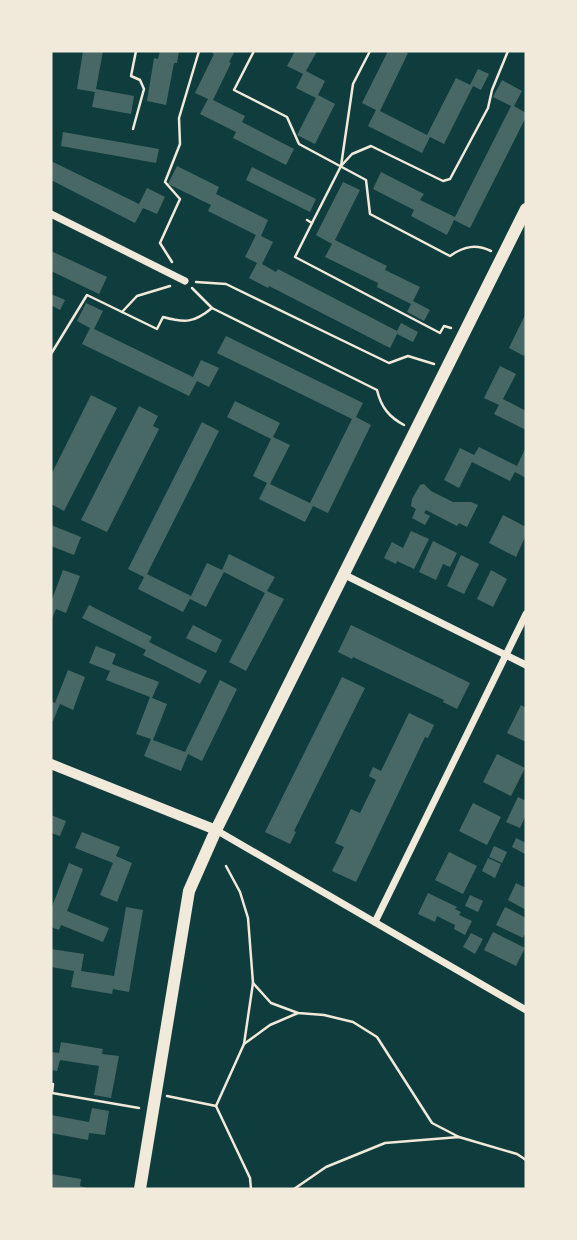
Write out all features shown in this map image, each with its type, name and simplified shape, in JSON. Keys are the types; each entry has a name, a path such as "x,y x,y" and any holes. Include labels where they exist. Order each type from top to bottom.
{"main road":[{"path":"140,1189 189,891 216,830 526,208"}],"street":[{"path":"51,214 185,281"},
{"path":"345,575 526,665"},
{"path":"375,922 526,614"},
{"path":"51,764 216,830 526,1010"}],"path":[{"path":"133,129 144,89 141,80 131,76 136,51"},
{"path":"199,51 179,118 180,144 165,182 180,199 160,243 185,281 212,308 377,390 386,411 394,419 416,431"},
{"path":"254,51 234,90 287,117 299,144 366,180 370,214 450,256 460,249 478,246 503,256"},
{"path":"341,166 353,84 370,51"},
{"path":"465,333 444,326 440,333 295,257 341,166 352,154 371,146 443,181 450,180 488,108 492,90 509,51"},
{"path":"307,220 312,223"},
{"path":"122,312 137,296 185,281 226,284 389,363 408,356 421,358 446,370"},
{"path":"51,354 87,295 157,329 163,317 180,321 198,319 212,308"},
{"path":"226,866 240,892 248,918 253,983 244,1044 216,1107 250,1178 251,1189"},
{"path":"253,983 271,1003 298,1013 324,1015 353,1022 377,1037 432,1123 459,1137 517,1154 526,1160"},
{"path":"244,1044 270,1026 298,1013"},
{"path":"51,1084 52,1093 153,1111"},
{"path":"156,1093 216,1107"},
{"path":"294,1189 326,1167 385,1143 459,1137"}],"building":[{"path":"83,51 103,51 96,89 134,96 131,114 92,107 95,92 77,89"},
{"path":"160,51 179,51 166,105 147,101 154,58 158,59"},
{"path":"213,51 235,51 213,100 245,116 242,122 294,149 286,165 233,138 236,132 200,114 208,99 195,93 214,54"},
{"path":"295,51 317,51 306,71 325,81 318,95 335,104 315,144 297,135 316,98 296,88 303,74 287,66"},
{"path":"388,51 408,53 380,111 427,135 456,78 470,85 478,69 489,74 481,90 473,86 444,144 430,137 422,153 368,126 376,110 362,103"},
{"path":"502,80 522,91 514,106 526,113 526,117 470,228 454,220 447,235 411,216 414,210 373,189 381,172 424,194 420,200 455,217 511,106 493,97"},
{"path":"63,132 159,149 156,163 61,146"},
{"path":"51,161 139,204 147,188 165,197 157,214 143,208 135,223 51,180"},
{"path":"177,166 219,187 216,194 268,220 261,236 273,242 262,264 276,272 278,269 397,331 401,323 418,332 413,342 397,334 390,348 249,278 257,263 245,257 256,235 208,211 211,205 168,184"},
{"path":"252,167 316,199 310,212 246,180"},
{"path":"343,182 360,190 335,240 387,266 385,270 420,287 413,301 430,310 424,321 407,312 411,304 377,287 378,283 325,257 332,244 316,235"},
{"path":"51,251 107,277 99,294 51,271"},
{"path":"51,294 65,300 60,310 51,305"},
{"path":"86,303 103,311 94,329 193,377 201,360 219,368 209,387 197,381 189,396 82,344 90,328 77,321"},
{"path":"526,313 526,351 524,356 509,348"},
{"path":"226,336 363,403 356,417 371,425 328,513 313,506 305,522 259,499 267,483 253,476 271,439 227,417 235,401 280,423 273,437 290,445 270,484 310,503 352,419 217,353"},
{"path":"500,366 516,374 503,399 526,411 526,430 494,414 499,405 484,398"},
{"path":"91,395 117,408 64,511 51,504 51,475"},
{"path":"139,406 158,416 153,426 159,429 107,532 81,520"},
{"path":"202,422 219,431 147,574 191,596 207,563 222,570 229,554 275,577 267,591 284,599 246,671 229,662 265,593 224,572 206,607 190,599 183,612 138,589 144,577 128,569"},
{"path":"479,447 517,466 526,447 526,478 515,472 510,481 472,462 459,488 444,480 460,448 474,455"},
{"path":"424,484 431,491 453,502 471,502 478,505 467,527 459,523 457,526 426,510 424,513 430,516 425,525 412,518 416,509 411,506 412,499 420,485"},
{"path":"503,515 526,527 526,535 516,557 489,543"},
{"path":"51,525 81,537 74,555 51,546"},
{"path":"411,531 429,539 414,569 384,558 392,542 403,548"},
{"path":"433,541 457,553 450,567 443,564 436,580 419,572"},
{"path":"461,555 479,564 464,594 447,586"},
{"path":"63,570 80,576 66,613 56,609 51,621 51,602"},
{"path":"491,570 507,579 493,607 477,599"},
{"path":"89,605 152,637 149,642 207,671 200,684 143,655 146,650 82,618"},
{"path":"193,625 222,640 216,653 186,638"},
{"path":"351,625 470,683 457,709 443,702 444,700 338,652"},
{"path":"96,646 116,654 112,664 159,682 152,698 167,704 153,740 185,752 220,680 237,689 202,761 188,754 181,771 144,756 151,739 136,734 150,697 106,680 110,671 89,663"},
{"path":"68,670 85,677 73,710 60,704 53,721 51,701 55,703"},
{"path":"342,677 365,688 290,844 265,832"},
{"path":"521,705 526,708 526,742 507,733"},
{"path":"409,713 434,725 428,738 425,737 356,882 332,871 344,847 335,843 351,809 360,813 376,780 369,776 373,767 381,771"},
{"path":"497,754 525,768 511,796 483,782"},
{"path":"518,797 526,801 526,815 520,828 506,822"},
{"path":"473,803 501,817 487,845 459,831"},
{"path":"51,815 66,821 60,836 51,833"},
{"path":"82,832 120,847 116,856 132,863 117,902 100,895 113,863 75,848"},
{"path":"516,838 526,843 525,854 512,847"},
{"path":"494,846 507,852 502,863 489,857"},
{"path":"449,852 477,866 463,894 435,880"},
{"path":"488,858 501,864 495,878 482,871"},
{"path":"69,863 83,869 67,911 109,928 103,942 61,925 59,930 51,927 51,909"},
{"path":"516,883 526,888 526,910 508,900"},
{"path":"428,893 457,907 455,909 461,912 459,915 472,921 465,935 454,929 455,925 437,916 435,922 418,914"},
{"path":"470,895 483,901 478,912 465,906"},
{"path":"126,907 143,910 129,992 113,989 112,994 71,987 74,971 51,967 51,949 84,954 81,971 114,976"},
{"path":"505,907 526,918 526,936 523,938 496,925"},
{"path":"493,932 525,948 516,966 484,950"},
{"path":"471,933 483,939 475,954 463,947"},
{"path":"61,1042 103,1049 102,1054 119,1056 111,1098 94,1095 99,1066 60,1060 57,1071 51,1070 51,1052 59,1053"},
{"path":"92,1108 109,1111 105,1135 89,1133 88,1140 51,1133 51,1115 89,1122"},
{"path":"51,1174 81,1179 80,1186 91,1189 51,1189"}]}
